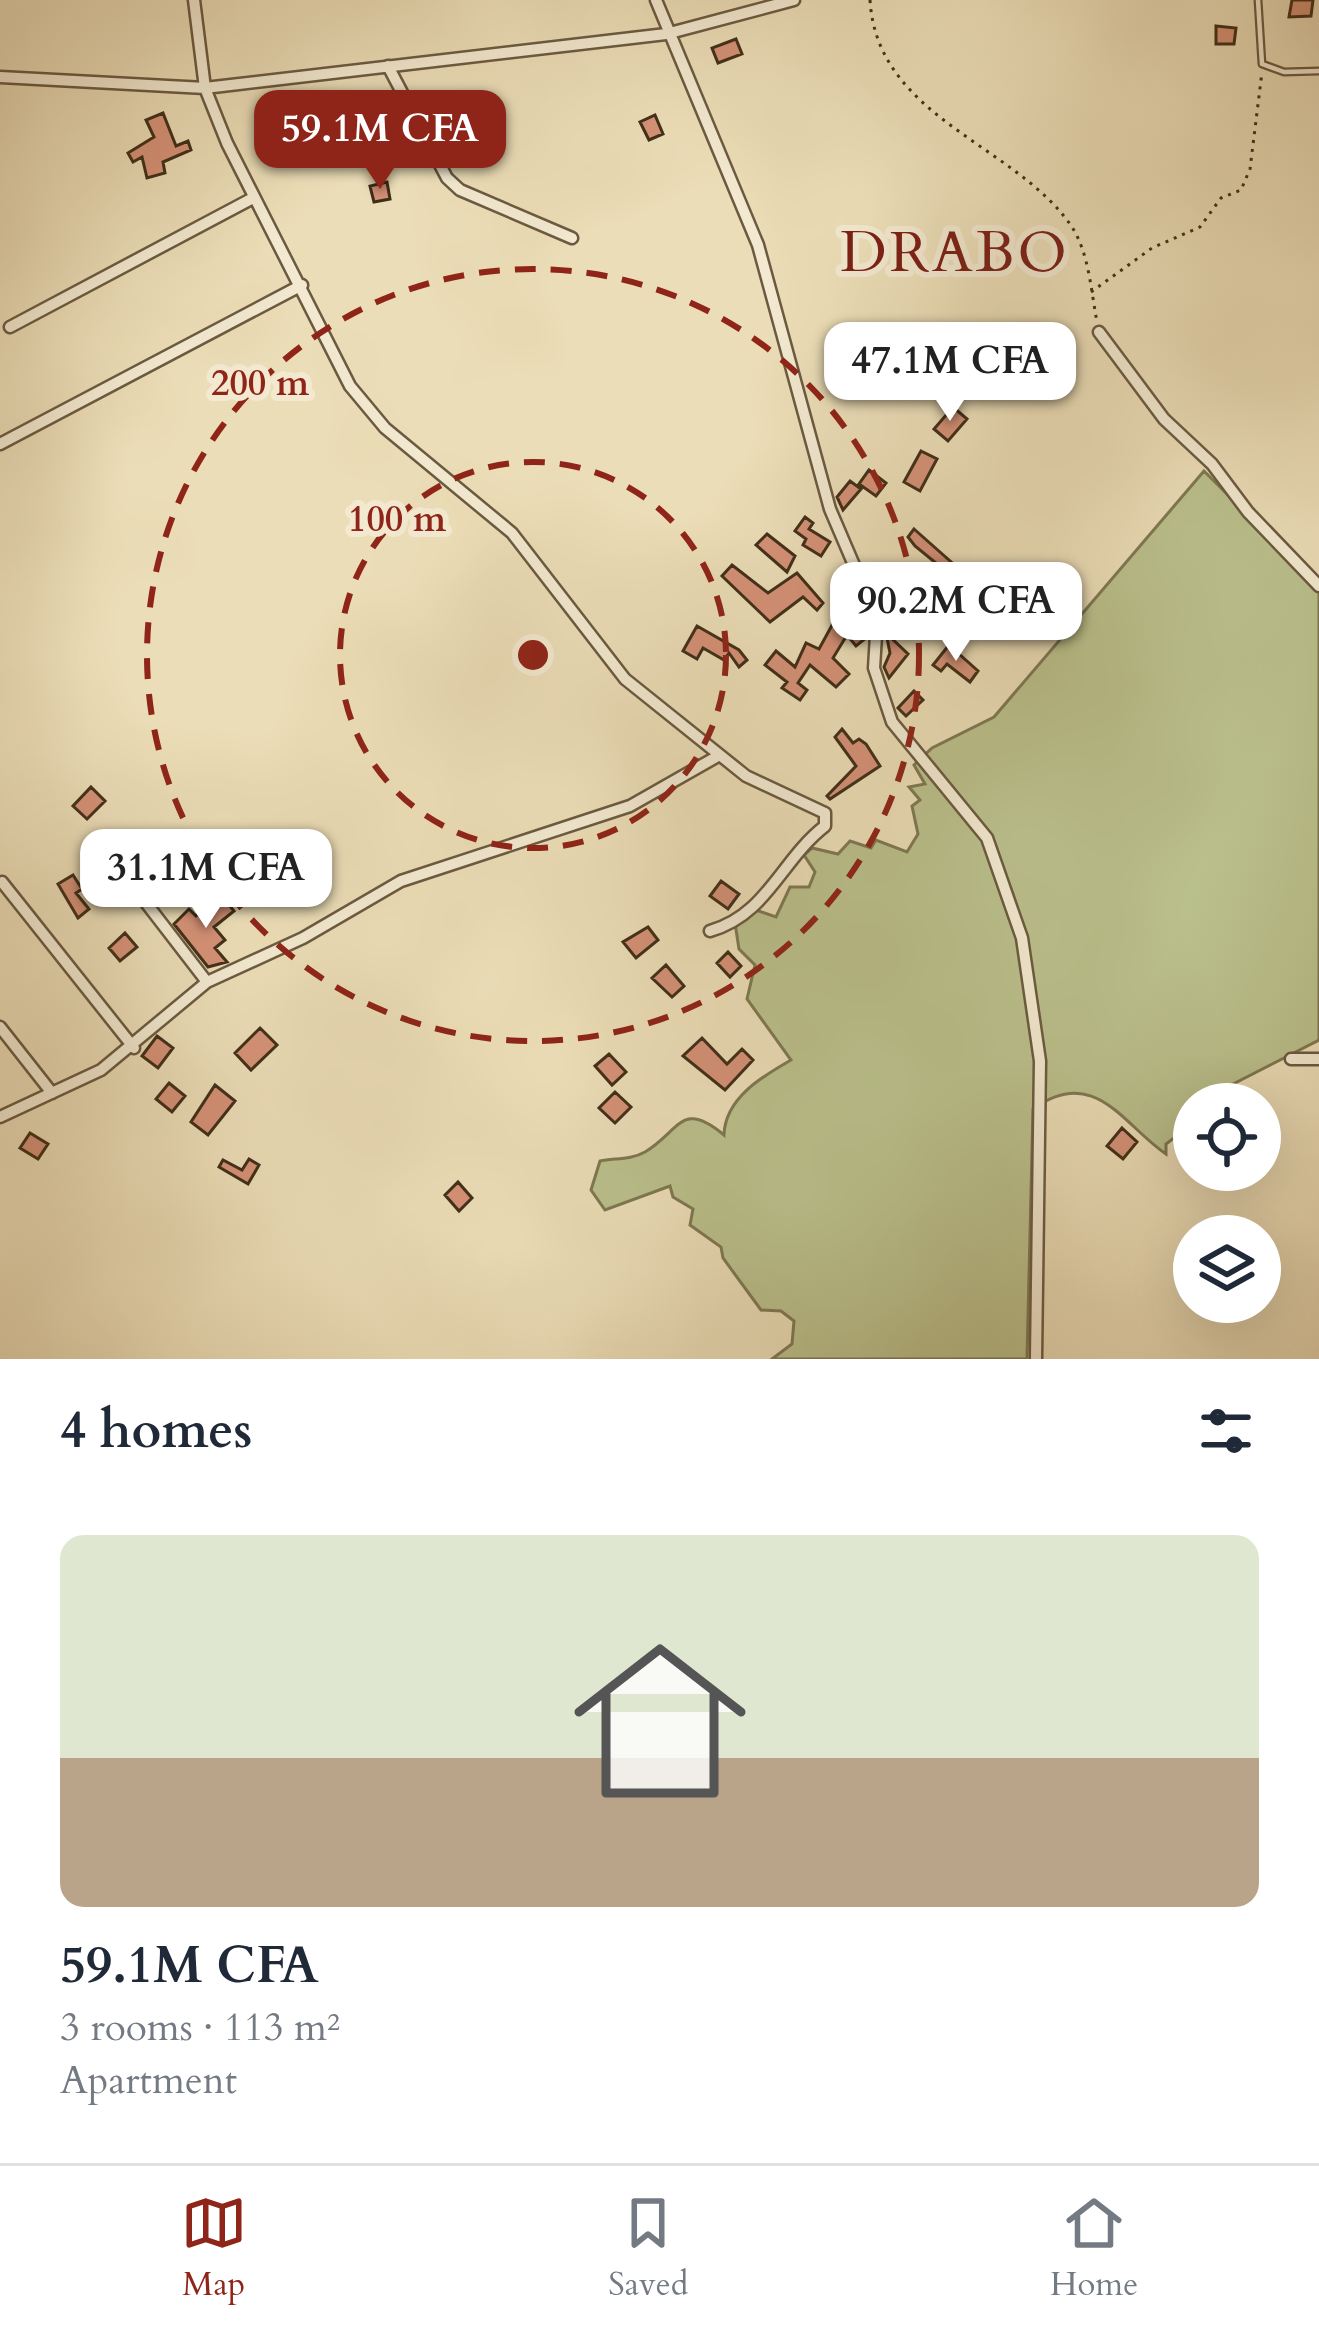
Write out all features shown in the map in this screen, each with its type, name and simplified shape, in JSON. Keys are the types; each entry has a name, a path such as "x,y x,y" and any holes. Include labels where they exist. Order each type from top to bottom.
{"street":[{"path":"194,0 205,88 253,198 302,285 350,386 385,428 512,533 625,679 746,776 817,806 827,819 753,909 735,923 710,931"},
{"path":"656,0 666,34 758,245 830,509 877,619 874,668 892,722 987,838 1022,938 1040,1061 1036,1359"},
{"path":"0,77 205,88 666,34 794,0"},
{"path":"388,66 447,178 460,190 572,238"},
{"path":"10,327 253,198"},
{"path":"0,444 302,285"},
{"path":"1099,332 1164,419 1212,464 1248,512 1319,586"},
{"path":"0,1117 134,1048 207,982 303,938 401,881 630,806 718,756"},
{"path":"113,860 207,982"},
{"path":"2,882 134,1048"},
{"path":"0,1027 52,1094"},
{"path":"1291,1059 1319,1059"}],"lane":[{"path":"1258,0 1262,64 1284,72 1319,71"}],"path":[{"path":"870,0 878,36 928,110 1032,186 1073,229 1099,332"},
{"path":"1091,292 1152,248 1201,227 1221,198 1241,190 1250,169 1262,64"}],"green space":[{"path":"1204,471 1319,586 1319,1040 1235,1083 1173,1083 1173,1139 1166,1144 1166,1154 1091,1096 1055,1097 1033,1109 1027,1359 772,1359 792,1344 794,1321 781,1311 761,1310 723,1258 721,1247 690,1225 693,1209 673,1197 670,1186 605,1210 591,1190 600,1161 640,1155 689,1119 724,1135 739,1099 791,1060 747,999 755,965 739,949 735,923 753,909 776,917 790,887 809,887 815,872 804,855 812,848 838,854 850,841 871,848 876,840 907,852 918,834 912,806 920,800 909,787 925,784 914,765 932,748 994,717"}],"building":[{"path":"1292,0 1313,0 1311,16 1289,17"},
{"path":"1216,26 1236,28 1234,44 1216,44"},
{"path":"736,39 742,54 718,63 712,48"},
{"path":"163,113 176,146 188,141 191,150 163,162 165,173 147,178 142,157 133,162 128,153 154,137 146,120"},
{"path":"655,115 663,134 649,140 640,122"},
{"path":"387,182 390,199 374,202 370,186"},
{"path":"953,407 967,419 948,441 934,429"},
{"path":"921,451 937,459 920,491 904,482"},
{"path":"869,470 886,483 876,496 859,484"},
{"path":"850,481 861,489 843,510 837,497"},
{"path":"805,517 813,523 809,529 830,542 821,556 803,545 806,539 795,531"},
{"path":"914,529 959,569 953,577 915,546 908,537"},
{"path":"767,534 795,556 787,572 756,545"},
{"path":"732,565 768,593 797,573 823,603 817,610 803,597 770,622 722,576"},
{"path":"961,578 979,590 962,614 938,631 930,619 935,615 922,598 935,588 946,602"},
{"path":"859,601 863,611 853,617 866,638 856,646 847,635 833,658 849,674 836,687 810,665 798,683 807,690 800,700 782,688 787,682 765,665 776,651 795,667 806,643 819,649 837,616"},
{"path":"697,626 739,650 747,660 739,667 729,653 724,660 703,648 697,659 683,651"},
{"path":"886,633 908,654 889,678 884,667 890,653"},
{"path":"949,645 978,671 970,682 947,664 941,671 933,665"},
{"path":"914,691 923,700 906,716 898,708"},
{"path":"842,729 853,743 859,739 866,744 880,766 830,799 827,796 856,766 835,737"},
{"path":"91,787 105,801 87,819 73,806"},
{"path":"73,875 82,889 76,893 89,909 78,918 58,884"},
{"path":"721,881 739,894 728,909 710,896"},
{"path":"221,895 234,911 214,927 225,940 215,948 227,962 208,967 174,924 189,909 196,916"},
{"path":"648,927 658,940 636,958 623,942"},
{"path":"125,933 137,947 120,961 109,948"},
{"path":"728,952 741,966 730,977 717,963"},
{"path":"666,965 684,986 672,997 652,978"},
{"path":"260,1028 277,1045 251,1070 235,1053"},
{"path":"157,1036 173,1048 158,1068 142,1056"},
{"path":"702,1038 727,1064 742,1049 753,1060 725,1090 683,1056"},
{"path":"609,1054 626,1072 612,1085 595,1066"},
{"path":"169,1083 185,1096 172,1112 156,1099"},
{"path":"215,1085 235,1101 208,1135 191,1122"},
{"path":"615,1092 631,1107 615,1123 599,1108"},
{"path":"1122,1128 1137,1142 1123,1159 1107,1146"},
{"path":"30,1133 48,1144 38,1159 20,1148"},
{"path":"249,1159 259,1165 248,1184 219,1167 223,1160 242,1170"},
{"path":"458,1182 472,1198 459,1211 445,1195"}],"district":[{"name":"DRABO","path":"955,253"}]}
